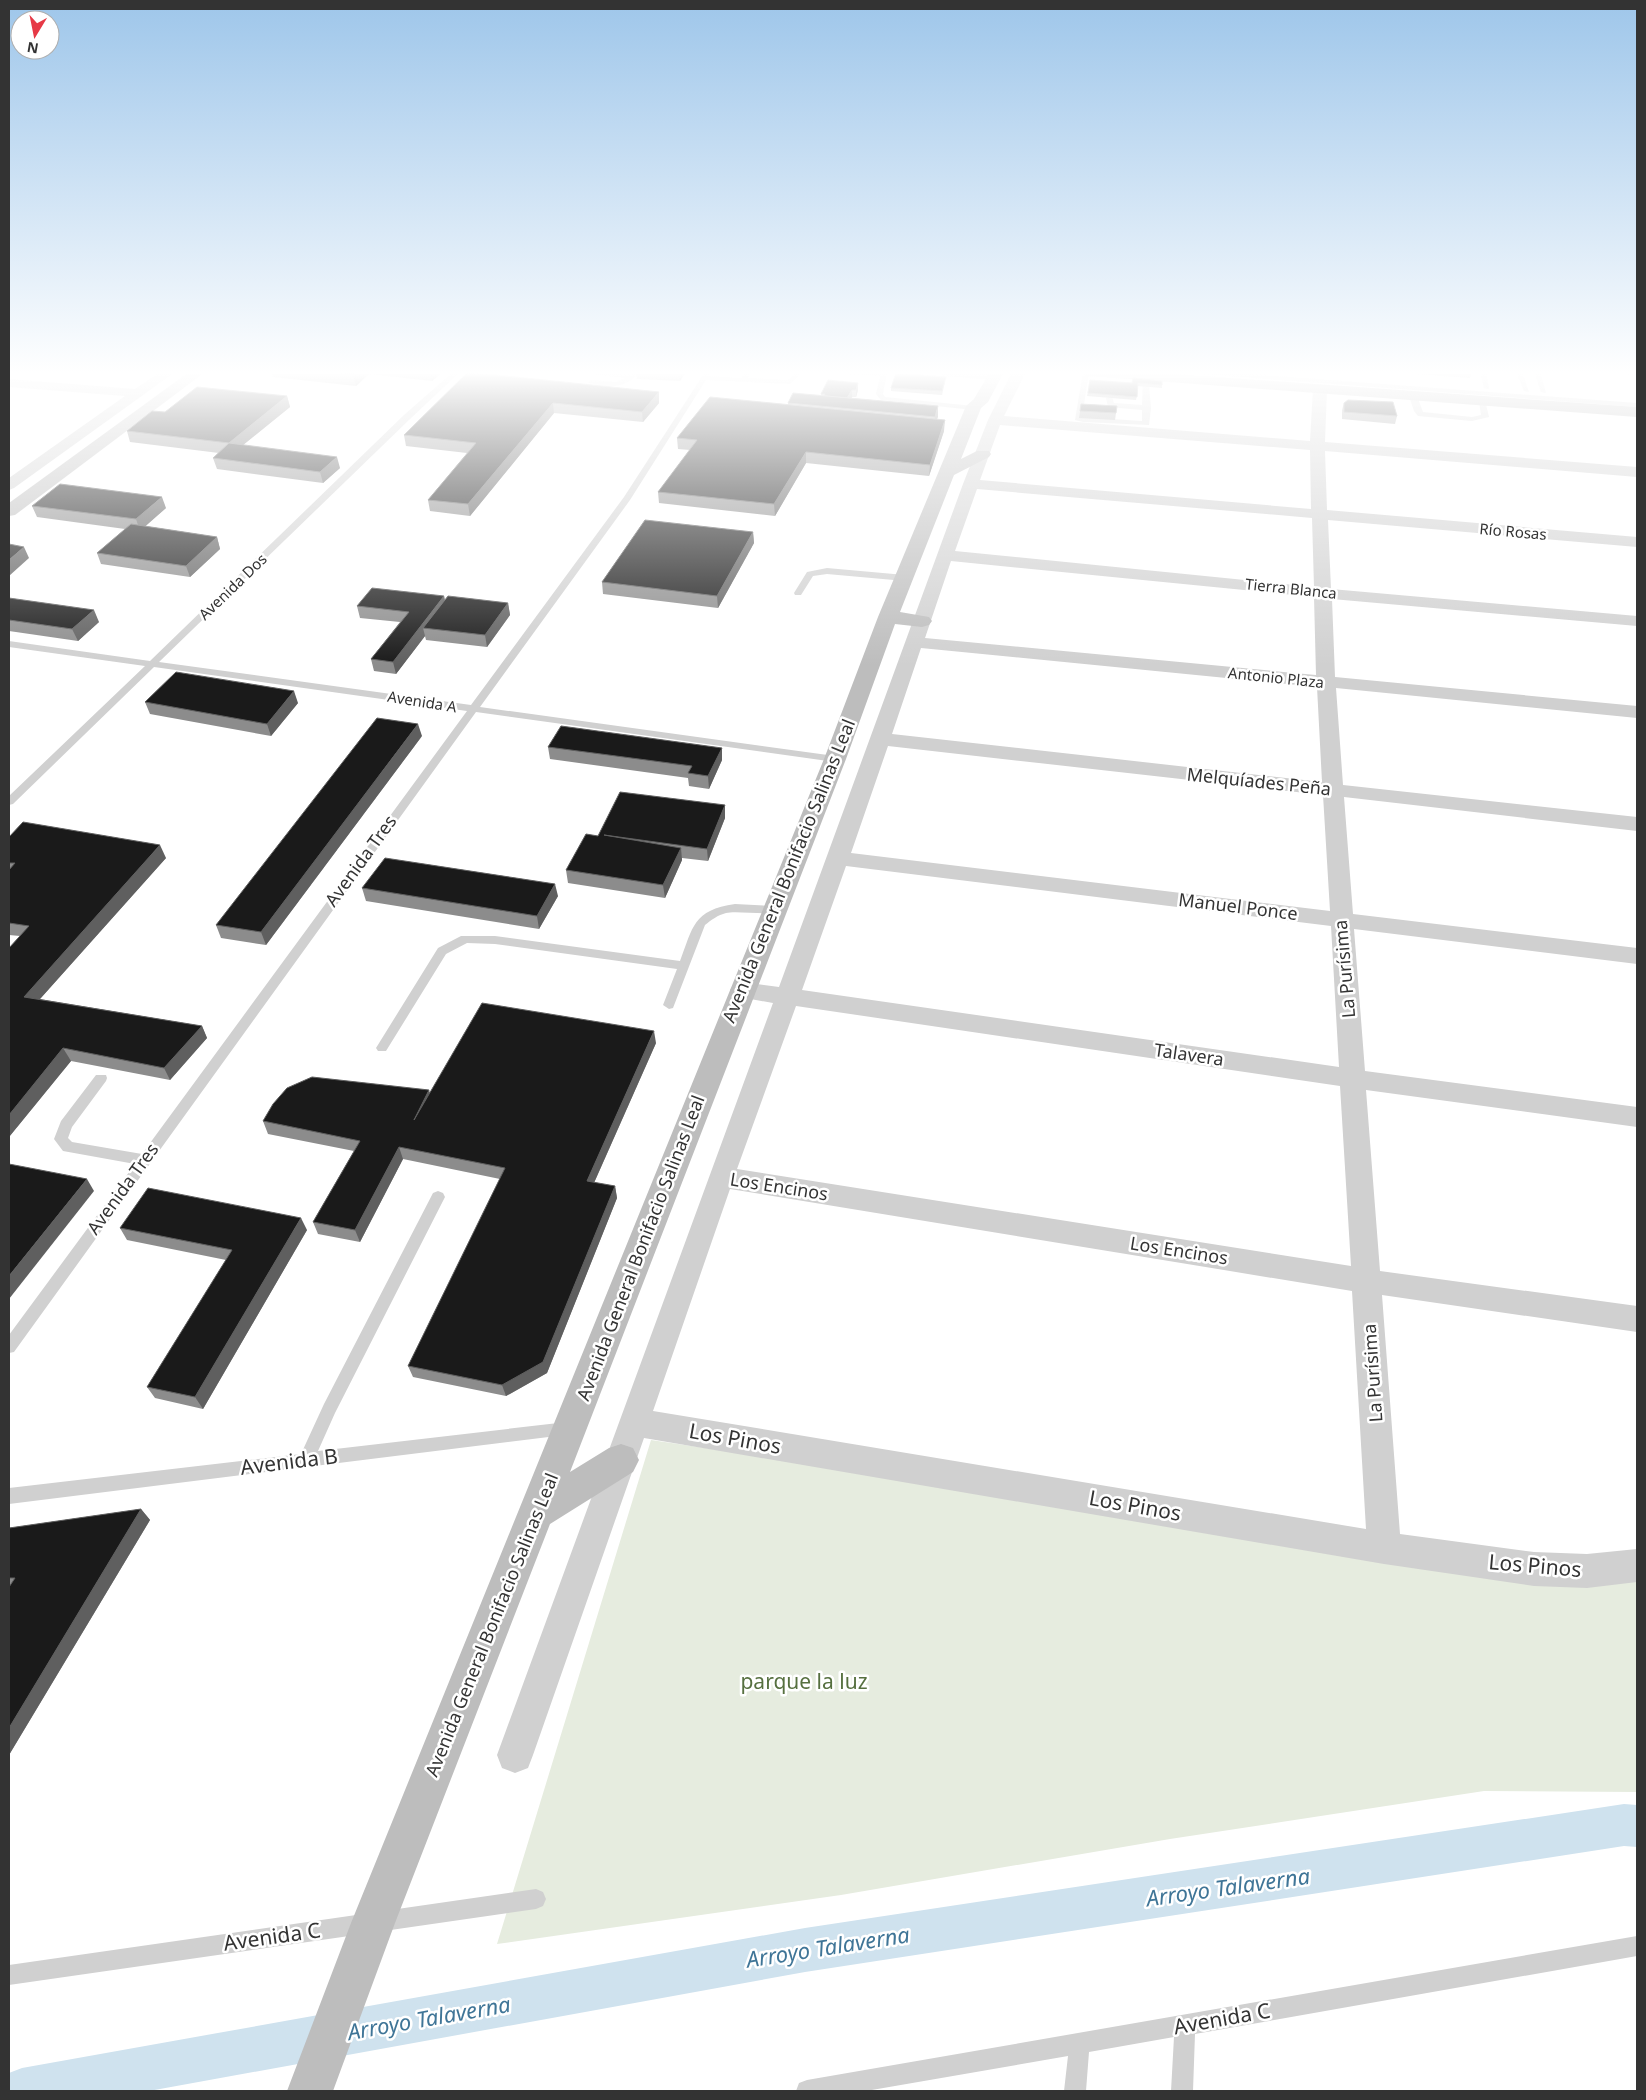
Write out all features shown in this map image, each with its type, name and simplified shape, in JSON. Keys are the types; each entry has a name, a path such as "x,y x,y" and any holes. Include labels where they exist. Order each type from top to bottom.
{"street":[{"path":"9,485 30,470"},
{"path":"9,512 66,470"},
{"path":"515,1754 977,470"},
{"name":"La Purísima","path":"1318,470 1321,593 1326,683 1384,1548"},
{"path":"1612,470 1637,472"},
{"name":"Avenida General Bonifacio Salinas Leal","path":"310,2091 368,1937 835,759 888,618 949,471"},
{"name":"Río Rosas","path":"971,484 1637,543"},
{"name":"Tierra Blanca","path":"945,555 1321,593 1637,621"},
{"path":"888,618 922,621"},
{"name":"Antonio Plaza","path":"914,642 1637,712"},
{"name":"Melquíades Peña","path":"881,739 1637,824"},
{"name":"Manuel Ponce","path":"838,858 1637,956"},
{"name":"Talavera","path":"742,990 1354,1079 1637,1117"},
{"name":"Los Encinos","path":"721,1177 1367,1281 1637,1319"},
{"name":"Los Pinos","path":"634,1422 1384,1548 1534,1569 1587,1571 1637,1566"},
{"path":"538,1512 621,1460"}],"lane":[{"name":"Avenida Dos","path":"9,802 353,470"},
{"name":"Avenida Tres","path":"9,1348 626,498 644,470"},
{"path":"798,593 810,574 827,570 904,578"},
{"name":"Avenida A","path":"9,644 835,759"},
{"path":"669,1005 700,923 709,914 722,909 734,908 774,910"},
{"path":"382,1048 442,950 466,939 494,940 684,966"},
{"path":"101,1078 66,1124 61,1139 68,1147 144,1160"},
{"path":"306,1460 329,1409 438,1197"},
{"name":"Avenida B","path":"9,1496 570,1429"},
{"name":"Avenida C","path":"9,1975 368,1937 536,1899"},
{"name":"Avenida C","path":"807,2091 1637,1946"},
{"path":"1182,2091 1185,2026"},
{"path":"1075,2091 1079,2044"}],"green space":[{"name":"parque la luz","path":"651,1440 1384,1548 1634,1567 1637,1572 1637,1792 1484,1791 1170,1839 841,1895 497,1944"}],"building":[{"path":"305,470 322,470 320,472"},
{"path":"453,470 497,470 468,504 428,500"},
{"path":"674,470 795,470 774,504 658,492"},
{"path":"60,484 162,497 136,519 32,506"},
{"path":"645,520 753,532 717,596 602,582"},
{"path":"131,524 217,537 186,566 97,553"},
{"path":"9,544 24,547 9,560"},
{"path":"372,588 444,596 393,662 371,659 409,612 357,606"},
{"path":"448,596 508,603 485,635 423,628"},
{"path":"9,598 94,610 72,629 9,620"},
{"path":"176,672 294,691 267,724 145,702"},
{"path":"377,718 418,724 261,932 216,925"},
{"path":"561,726 722,748 708,776 688,773 692,766 548,747"},
{"path":"620,792 725,805 707,849 604,835 681,848 663,885 566,870 586,834 598,836"},
{"path":"23,822 160,845 24,997 202,1026 164,1068 63,1048 9,1115 9,948 29,926 9,923 9,870 15,863 9,863 9,837"},
{"path":"385,858 555,884 537,916 362,888"},
{"path":"482,1003 654,1031 587,1181 615,1186 543,1362 502,1385 408,1366 505,1168 399,1147 355,1230 313,1222 360,1141 263,1121 273,1104 287,1088 312,1077 429,1090 414,1120"},
{"path":"9,1164 87,1179 9,1276"},
{"path":"148,1188 301,1218 195,1397 147,1387 232,1250 120,1228"},
{"path":"141,1509 9,1728 9,1587 15,1578 9,1578 9,1528"}],"waterway":[{"name":"Arroyo Talaverna","path":"22,2091 805,1950 1624,1825 1637,1826"}]}
